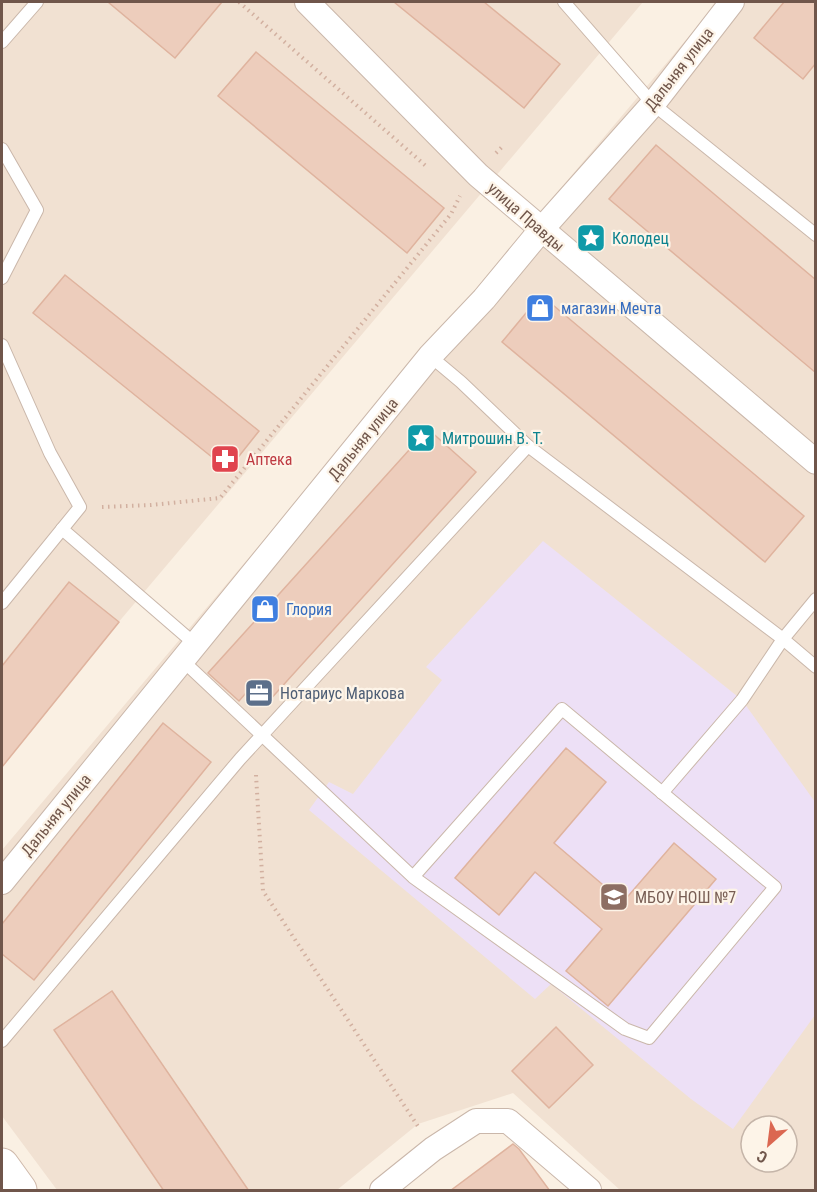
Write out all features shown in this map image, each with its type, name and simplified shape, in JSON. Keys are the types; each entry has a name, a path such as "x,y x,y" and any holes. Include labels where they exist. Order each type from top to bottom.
{"main road":[{"path":"2,1165 20,1191"}],"street":[{"name":"улица Правды","path":"307,2 478,175 816,462"},
{"name":"Дальняя улица","path":"2,882 430,356 484,299 541,230 653,104 732,2"},
{"path":"382,1191 432,1149 476,1121 508,1121 589,1191"}],"lane":[{"path":"2,42 37,2"},
{"path":"564,2 653,104 816,235"},
{"path":"2,149 38,210 2,278"},
{"path":"2,345 50,453 80,507 2,603"},
{"path":"430,356 461,382 528,446 783,639 816,667"},
{"path":"2,1041 240,759 528,446"},
{"path":"62,529 189,652 263,734 321,793 413,878 625,1029 650,1038 775,887 562,709 413,878"},
{"path":"662,793 742,700 783,639 816,599"}],"path":[{"path":"240,2 434,173"},
{"path":"80,507 152,506 220,498 451,214 460,196 452,189"},
{"path":"240,759 256,775 263,891 432,1149"}],"shaded area":[{"path":"2,2 643,2 2,760"},
{"path":"718,2 815,2 815,1190 620,1190 513,1093 418,1124 337,1190 57,1190 2,1116 2,850"},
{"name":"МБОУ НОШ №7","path":"543,541 742,700 815,802 815,1015 744,1114 739,1114 739,1121 733,1129 691,1099 551,984 535,999 309,810 329,782 353,794 442,680 426,667"}],"building":[{"path":"108,2 222,2 175,58"},
{"path":"394,2 484,2 560,64 524,108"},
{"path":"784,2 816,2 816,63 803,79 754,38"},
{"path":"256,52 444,208 407,253 218,96"},
{"path":"656,145 816,280 816,373 609,199"},
{"path":"65,275 259,431 228,470 33,313"},
{"path":"541,295 804,516 765,562 502,342"},
{"path":"428,429 476,472 268,702 252,686 239,701 208,673"},
{"path":"69,582 119,622 2,767 2,666"},
{"path":"163,723 211,762 34,980 2,954 2,924"},
{"path":"566,748 606,782 554,843 623,902 674,843 716,879 608,1006 566,971 602,929 535,872 499,915 455,878"},
{"path":"112,991 249,1191 164,1191 54,1030"},
{"path":"556,1027 593,1065 549,1108 512,1071"},
{"path":"513,1144 550,1191 450,1191"}],"place":[{"name":"Колодец","path":"591,238"},
{"name":"магазин Мечта","path":"540,308"},
{"name":"Митрошин В. Т.","path":"421,438"},
{"name":"Аптека","path":"225,459"},
{"name":"Глория","path":"265,609"},
{"name":"Нотариус Маркова","path":"259,693"},
{"name":"МБОУ НОШ №7","path":"614,897"}]}
